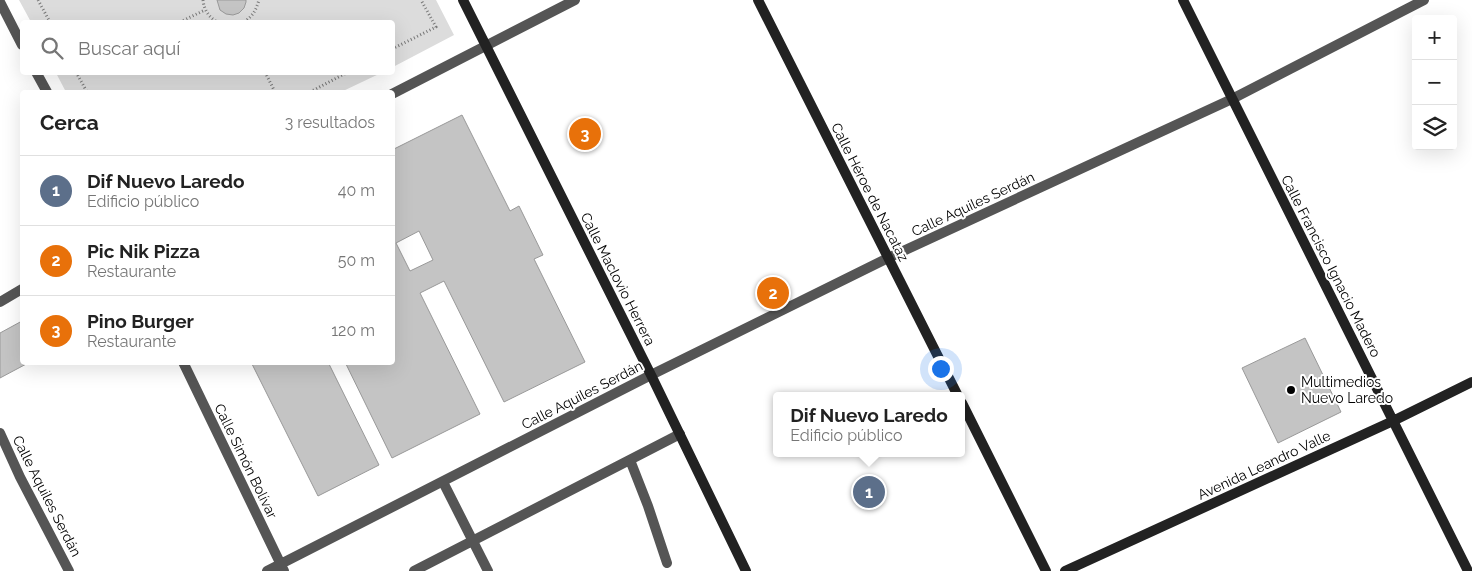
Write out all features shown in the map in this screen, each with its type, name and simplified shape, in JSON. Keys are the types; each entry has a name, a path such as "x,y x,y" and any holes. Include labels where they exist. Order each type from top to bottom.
{"street":[{"name":"Calle Maclovio Herrera","path":"463,0 651,375 746,571"},
{"path":"395,92 575,0"},
{"name":"Calle Héroe de Nacataz","path":"758,0 956,392"},
{"name":"Calle Francisco Ignacio Madero","path":"1183,0 1468,571"},
{"name":"Calle Aquiles Serdán","path":"267,571 282,567 651,375 888,258 1232,99 1424,0"},
{"path":"0,2 20,41"},
{"path":"38,75 46,90"},
{"path":"0,302 20,290"},
{"name":"Calle Simón Bolívar","path":"184,365 282,567"},
{"name":"Avenida Leandro Valle","path":"1065,571 1393,421 1472,382"},
{"path":"965,410 1046,571"},
{"name":"Calle Aquiles Serdán","path":"0,433 20,477 69,571"},
{"path":"414,571 680,434"},
{"path":"630,460 667,563"},
{"path":"443,482 488,571"}],"path":[{"path":"38,0 49,20"},
{"path":"203,0 205,10 214,20"},
{"path":"248,20 256,10 258,0"},
{"path":"395,48 436,27 422,0"},
{"path":"184,20 205,10"},
{"path":"78,75 85,90"},
{"path":"266,75 274,90"},
{"path":"314,90 342,75"}],"shaded area":[{"path":"19,0 436,0 454,35 395,66 395,20 30,20"},
{"path":"57,75 377,75 345,90 65,90"}],"building":[{"path":"217,0 246,0 246,2 244,8 239,13 233,15 226,14 220,10"},
{"path":"462,115 510,211 519,206 543,255 534,259 585,362 504,402 444,281 420,293 480,414 392,458 346,365 395,365 395,148","holes":["419,231 433,260 410,271 396,243"]},
{"path":"20,322 20,365 24,365 0,378 0,333"},
{"name":"Multimedios Nuevo Laredo","path":"1305,338 1341,412 1278,443 1242,368"},
{"path":"252,365 329,365 379,465 318,496"}],"place":[{"name":"Pino Burger","path":"585,134"},
{"name":"Pic Nik Pizza","path":"773,293"},
{"name":"Multimedios Nuevo Laredo","path":"1291,390"},
{"name":"Dif Nuevo Laredo","path":"869,492"}]}
